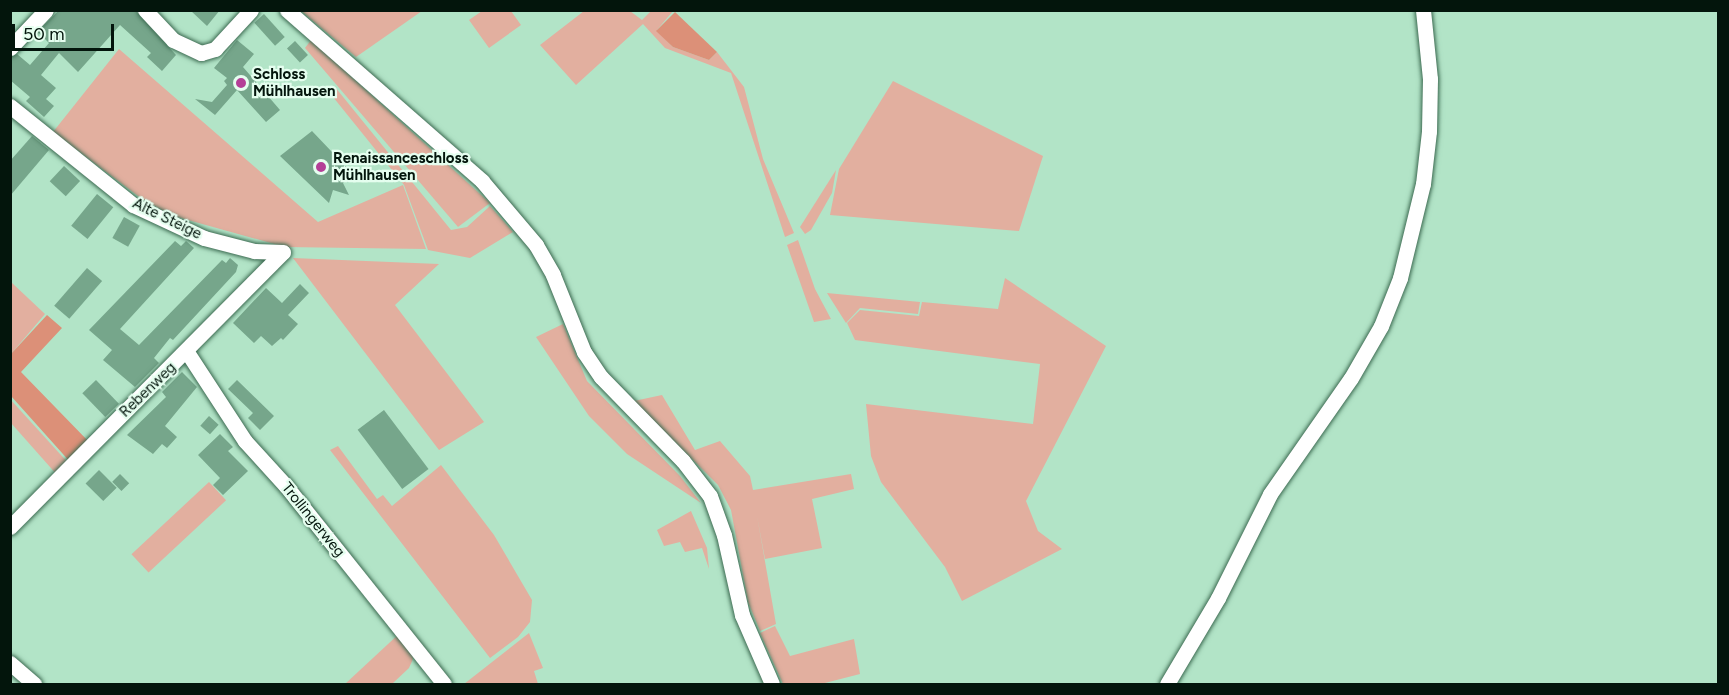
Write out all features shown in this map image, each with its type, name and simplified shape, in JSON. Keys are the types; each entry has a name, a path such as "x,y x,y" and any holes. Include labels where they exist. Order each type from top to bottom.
{"street":[{"path":"10,48 46,10"},
{"path":"145,10 173,40 201,53 215,49 251,10"},
{"path":"287,10 482,181 536,245 553,275 584,352 601,377 683,461 710,496 724,535 742,615 772,684"},
{"path":"1167,684 1218,598 1289,463 1351,378 1381,326 1401,278 1423,184 1429,131 1430,79 1423,10"},
{"name":"Alte Steige","path":"10,106 133,204 204,238 254,251 283,252"},
{"name":"Rebenweg","path":"10,527 187,352 283,252"},
{"name":"Trollingerweg","path":"187,352 244,441 286,486 444,684"},
{"path":"10,663 34,684"}],"shaded area":[{"path":"301,10 422,11 356,57"},
{"path":"482,11 511,11 521,25 489,48 469,20"},
{"path":"584,11 630,11 642,20 651,11 673,11 657,30 673,47 709,60 717,52 744,87 763,159 794,233 785,237 731,73 665,48 643,24 576,85 540,45"},
{"path":"675,12 717,52 709,60 673,47 656,31"},
{"path":"311,40 490,203 458,227 305,48"},
{"path":"119,49 318,222 403,185 426,249 285,247 170,215 138,196 53,132"},
{"path":"893,81 1043,156 1019,231 830,215 839,169"},
{"path":"335,87 451,230 467,227 490,206 513,232 470,258 428,250 404,185 329,92"},
{"path":"836,170 832,193 811,230 805,234 800,227"},
{"path":"798,240 815,289 831,319 814,322 787,245"},
{"path":"293,258 439,264 395,305 484,422 439,450"},
{"path":"1005,278 1106,346 1026,501 1038,531 1062,549 962,601 945,567 881,482 871,456 866,404 1033,424 1040,364 855,340 847,323 860,310 919,316 922,302 998,309"},
{"path":"11,282 45,314 11,354"},
{"path":"827,293 920,302 918,314 860,308 846,323"},
{"path":"47,315 62,328 21,372 91,444 71,463 11,396 10,355"},
{"path":"563,324 587,381 680,476 701,503 627,454 589,416 536,337"},
{"path":"662,395 695,450 720,441 750,476 753,490 851,474 854,489 812,499 822,548 765,559 757,516 776,624 760,631 748,602 731,510 718,485 634,401"},
{"path":"10,399 70,465 58,476 11,423"},
{"path":"338,446 377,499 383,495 392,506 441,465 494,535 532,600 530,622 518,637 490,658 330,450"},
{"path":"209,482 226,500 149,573 131,554"},
{"path":"691,511 707,548 709,569 702,548 685,552 680,542 664,546 657,530"},
{"path":"775,626 790,656 854,639 860,674 821,684 783,684 760,633"},
{"path":"401,632 411,646 413,659 409,668 392,684 345,684"},
{"path":"529,633 543,668 534,671 538,684 464,684"}],"building":[{"path":"59,10 135,10 176,55 162,71 147,57 151,53 120,25 78,72 59,53 41,75 56,88 46,99 54,106 44,117 26,101 30,97 10,80 10,57 17,54 30,65 49,43 38,32"},
{"path":"190,10 220,10 207,26"},
{"path":"264,14 285,37 275,46 254,23"},
{"name":"Schloss Mühlhausen","path":"237,40 254,54 243,67 280,110 266,122 237,90 215,115 195,99 212,102 227,85 224,81 227,78 214,68"},
{"path":"295,41 308,55 300,62 287,49"},
{"name":"Renaissanceschloss Mühlhausen","path":"312,131 352,173 343,183 349,195 333,190 329,203 280,156"},
{"path":"32,136 49,150 10,196 10,161"},
{"path":"64,166 80,181 66,196 50,181"},
{"path":"97,194 113,207 88,239 71,226"},
{"path":"124,217 140,226 128,247 112,238"},
{"path":"175,241 181,246 186,241 194,248 120,329 139,345 222,260 226,263 230,258 238,265 236,272 173,340 170,338 154,358 159,363 135,387 103,360 112,350 89,330"},
{"path":"87,268 102,281 69,319 54,306"},
{"path":"300,284 309,293 288,315 298,324 283,340 281,338 272,346 261,336 254,343 233,323 266,288 282,303"},
{"path":"182,372 197,387 165,426 177,437 167,448 162,444 153,454 127,435 166,397 162,392"},
{"path":"96,380 119,404 105,417 82,393"},
{"path":"237,380 274,416 260,430 248,418 253,413 228,389"},
{"path":"384,410 429,469 402,489 358,430"},
{"path":"209,416 219,425 210,434 200,426"},
{"path":"220,434 233,447 228,451 248,471 223,495 213,485 220,478 198,455"},
{"path":"99,470 117,488 103,501 86,483"},
{"path":"120,474 129,483 121,491 112,482"}],"place":[{"name":"Schloss Mühlhausen","path":"241,83"},
{"name":"Renaissanceschloss Mühlhausen","path":"321,167"}]}
